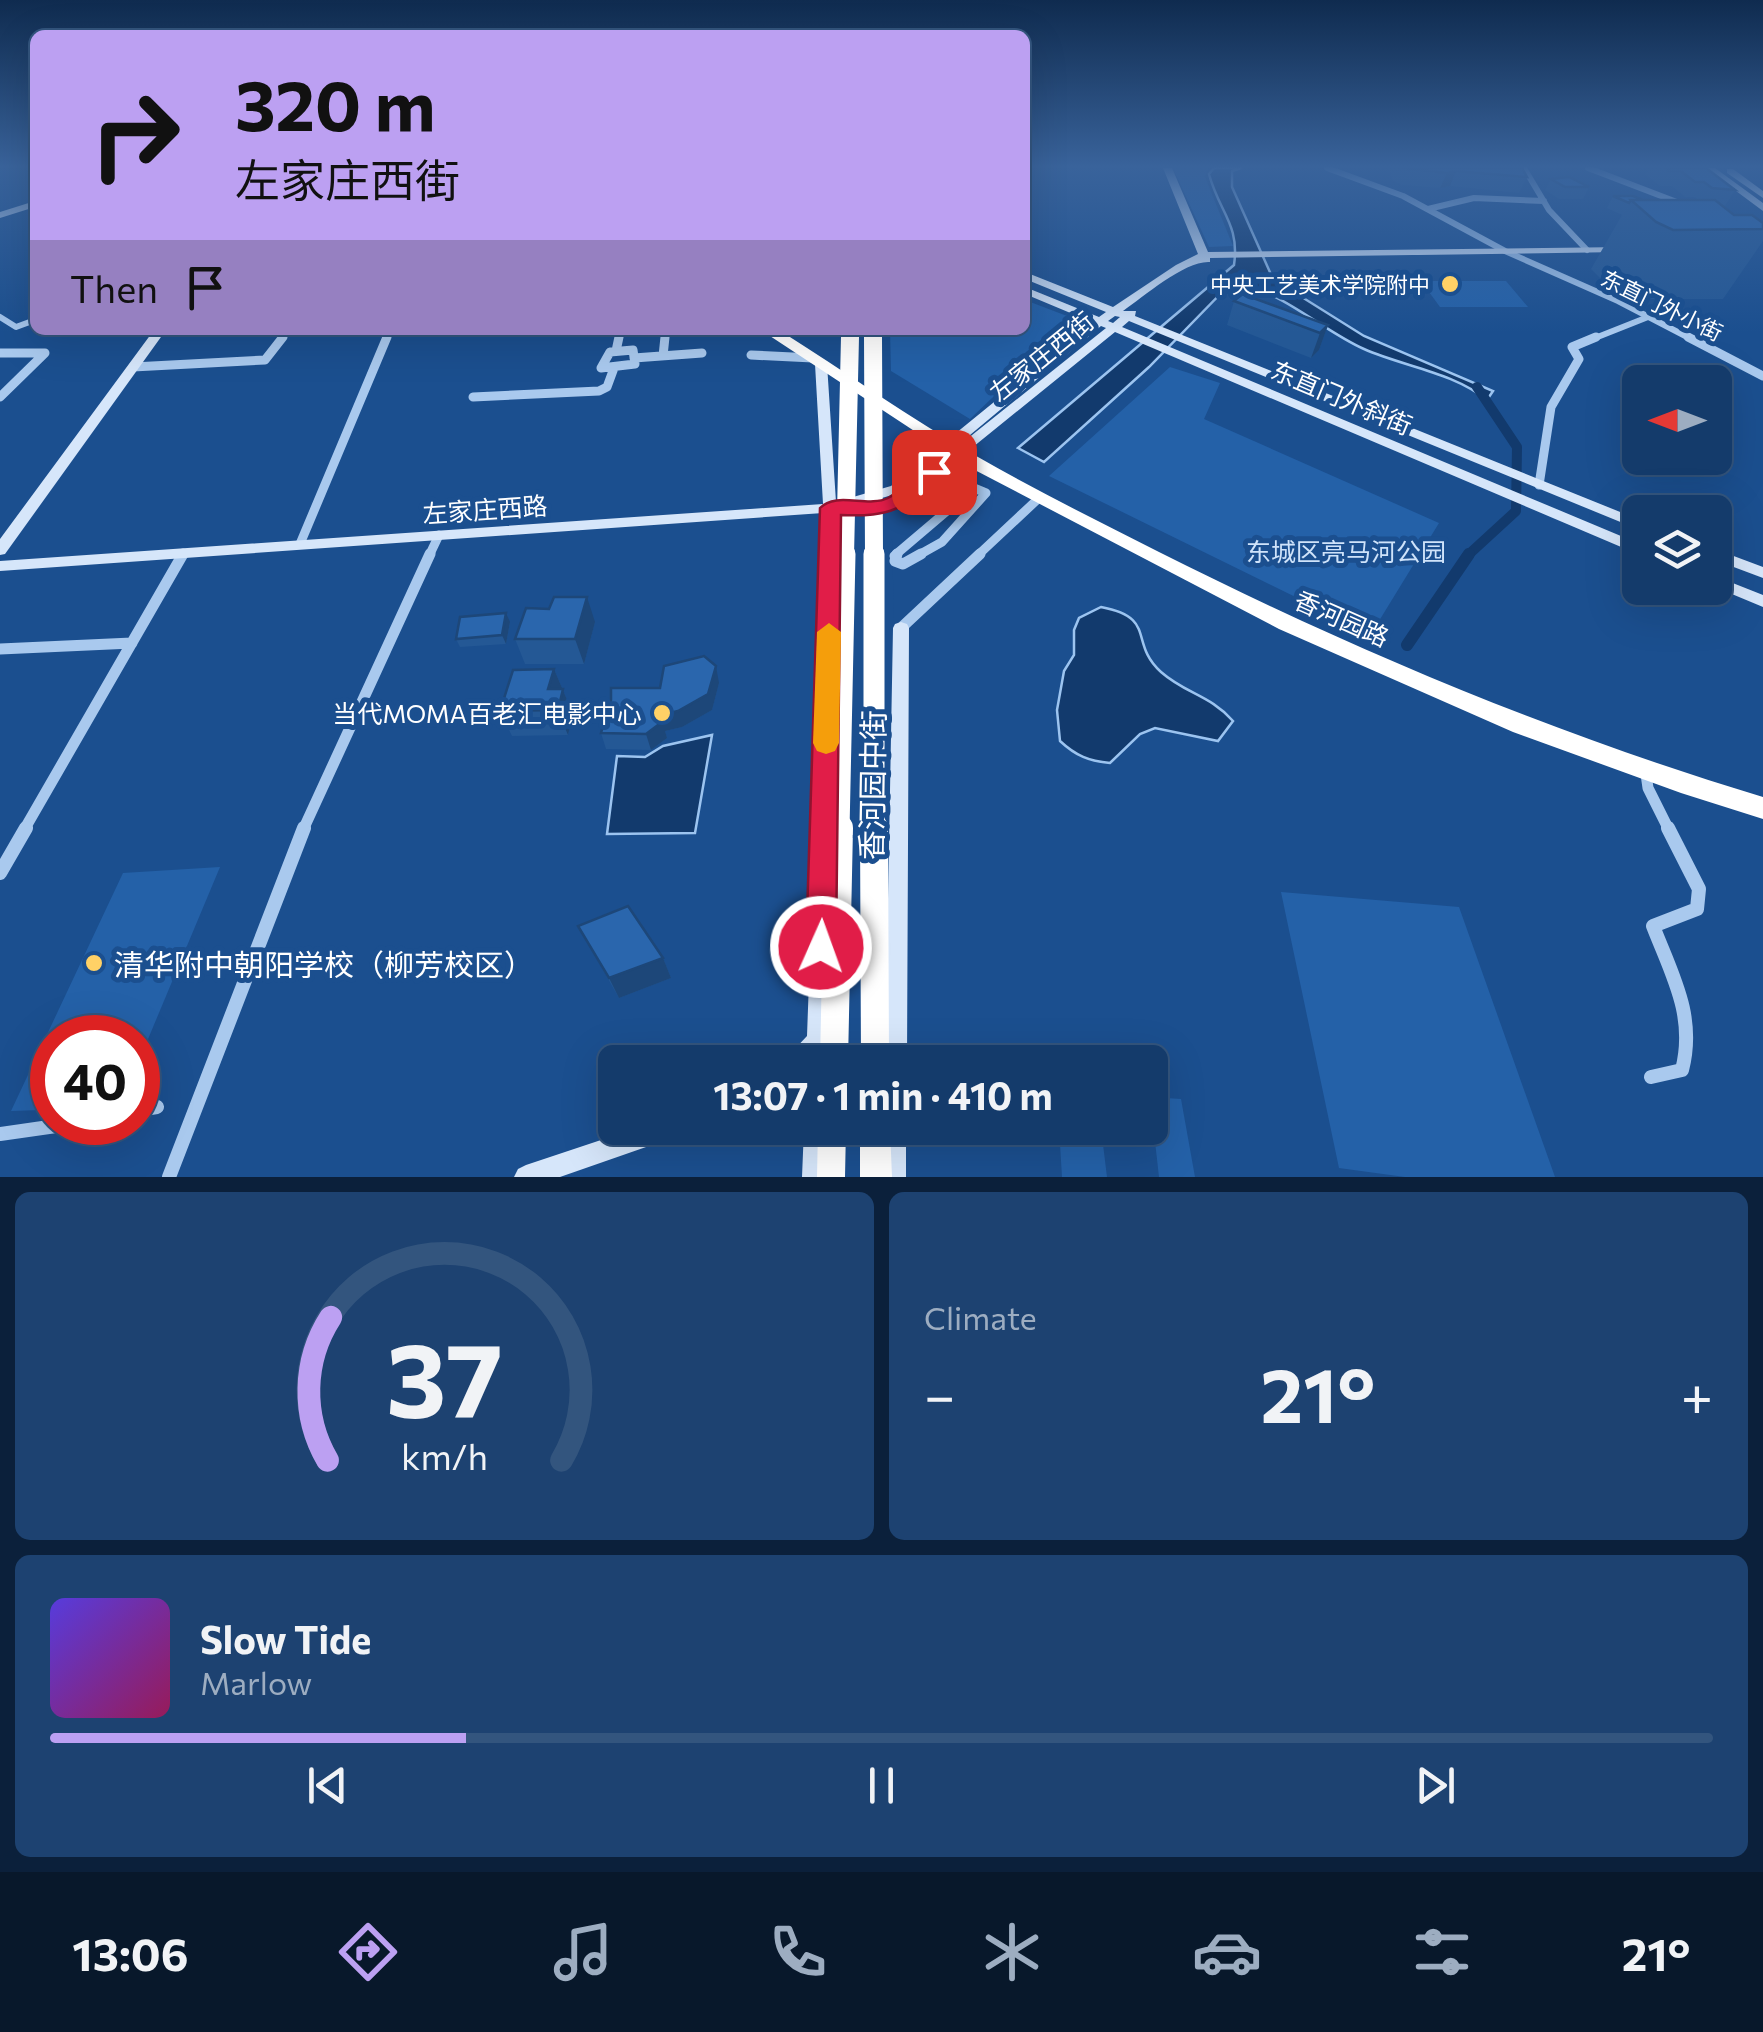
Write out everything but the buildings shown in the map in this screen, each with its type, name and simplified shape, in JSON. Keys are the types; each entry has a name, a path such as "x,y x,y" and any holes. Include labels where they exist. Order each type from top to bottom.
{"highway":[{"name":"香河园路","path":"777,335 1033,491 1321,639 1559,742 1646,774 1763,808"},
{"name":"香河园路","path":"791,335 962,451"},
{"path":"834,1045 850,335"},
{"path":"873,335 875,1045"},
{"name":"香河园路","path":"1033,491 1208,576 1558,732 1644,762 1763,794"},
{"path":"831,1177 832,1145"},
{"path":"875,1145 876,1177"}],"street":[{"path":"1193,223 1210,256 1505,251 1587,250 1629,252 1271,255"},
{"name":"东直门外小街","path":"1454,223 1763,376"},
{"path":"1563,223 1587,250"},
{"name":"左家庄西街","path":"962,451 1114,319 1210,256"},
{"name":"东直门外斜街","path":"1030,277 1114,319 1622,543"},
{"name":"东直门外斜街","path":"1030,292 1114,319 1622,518"},
{"path":"0,317 16,327 30,322"},
{"path":"1540,485 1546,472 1550,408 1564,391 1579,360 1572,346 1648,317"},
{"path":"0,550 156,335"},
{"path":"133,368 265,360 285,335"},
{"path":"300,544 388,335"},
{"path":"616,351 619,335"},
{"path":"663,356 665,335"},
{"path":"633,350 634,358 635,364 601,368 603,359 616,351 633,350"},
{"path":"0,353 46,353 0,397"},
{"path":"634,358 702,353"},
{"path":"751,355 817,361 831,508 817,1045"},
{"path":"473,397 599,391 607,388 614,368"},
{"name":"左家庄西路","path":"0,566 831,508 896,488 962,451"},
{"path":"974,488 986,493 942,542 903,564 894,561 894,556 954,502 974,488"},
{"path":"901,628 1033,491"},
{"path":"1590,531 1600,510"},
{"path":"170,1177 301,834 439,535"},
{"path":"0,873 183,553"},
{"path":"1732,561 1763,573"},
{"path":"1732,589 1763,602"},
{"name":"香河园中街","path":"896,1045 901,628"},
{"path":"0,649 132,643"},
{"path":"1646,774 1648,788 1699,889 1697,909 1654,926 1691,1020 1690,1048 1682,1070 1651,1076"},
{"path":"0,1134 30,1130"},
{"path":"551,1173 624,1145"},
{"path":"814,1177 815,1145"},
{"path":"894,1145 894,1177"}],"green space":[{"path":"1198,223 1224,223 1233,246 1209,247"},
{"path":"1421,281 1506,281 1528,307 1440,307"},
{"path":"1030,302 1075,319 970,419 891,371 890,335 1030,335"},
{"name":"东城区亮马河公园","path":"1170,367 1220,383 1204,419 1439,523 1371,634 1049,476"},
{"path":"220,867 158,1015 56,1015 123,873"},
{"path":"1281,892 1459,907 1555,1177 1405,1177 1339,1168"},
{"path":"30,1071 30,1110 11,1111"},
{"path":"1168,1098 1181,1099 1195,1177 1159,1177 1155,1145 1168,1145"},
{"path":"1060,1145 1103,1145 1107,1177 1062,1177"}],"shaded area":[{"path":"1229,223 1248,223 1273,279 1364,336 1493,391 1487,400 1444,376 1364,349 1266,292 1231,283 1149,367 1044,462 1018,448 1234,265"},
{"path":"1101,607 1130,618 1151,661 1161,672 1216,705 1233,721 1218,741 1155,728 1140,734 1110,763 1083,757 1060,741 1057,710 1064,671 1074,655 1074,630 1079,618"},
{"path":"712,735 695,833 607,834 617,756 645,757 663,746"}],"pier":[{"path":"892,539 894,620 883,639 889,1045 850,1045 854,621"}],"waterway":[{"path":"1469,554 1516,511 1517,447 1477,387"},
{"path":"1407,645 1469,554"}],"slow traffic":[{"path":"826,743 829,632"}],"place":[{"name":"中央工艺美术学院附中","path":"1450,284"},
{"name":"当代MOMA百老汇电影中心","path":"662,713"},
{"name":"清华附中朝阳学校（柳芳校区）","path":"94,963"}],"route":[{"path":"821,947 831,508 883,508 894,504 934,472"}]}
